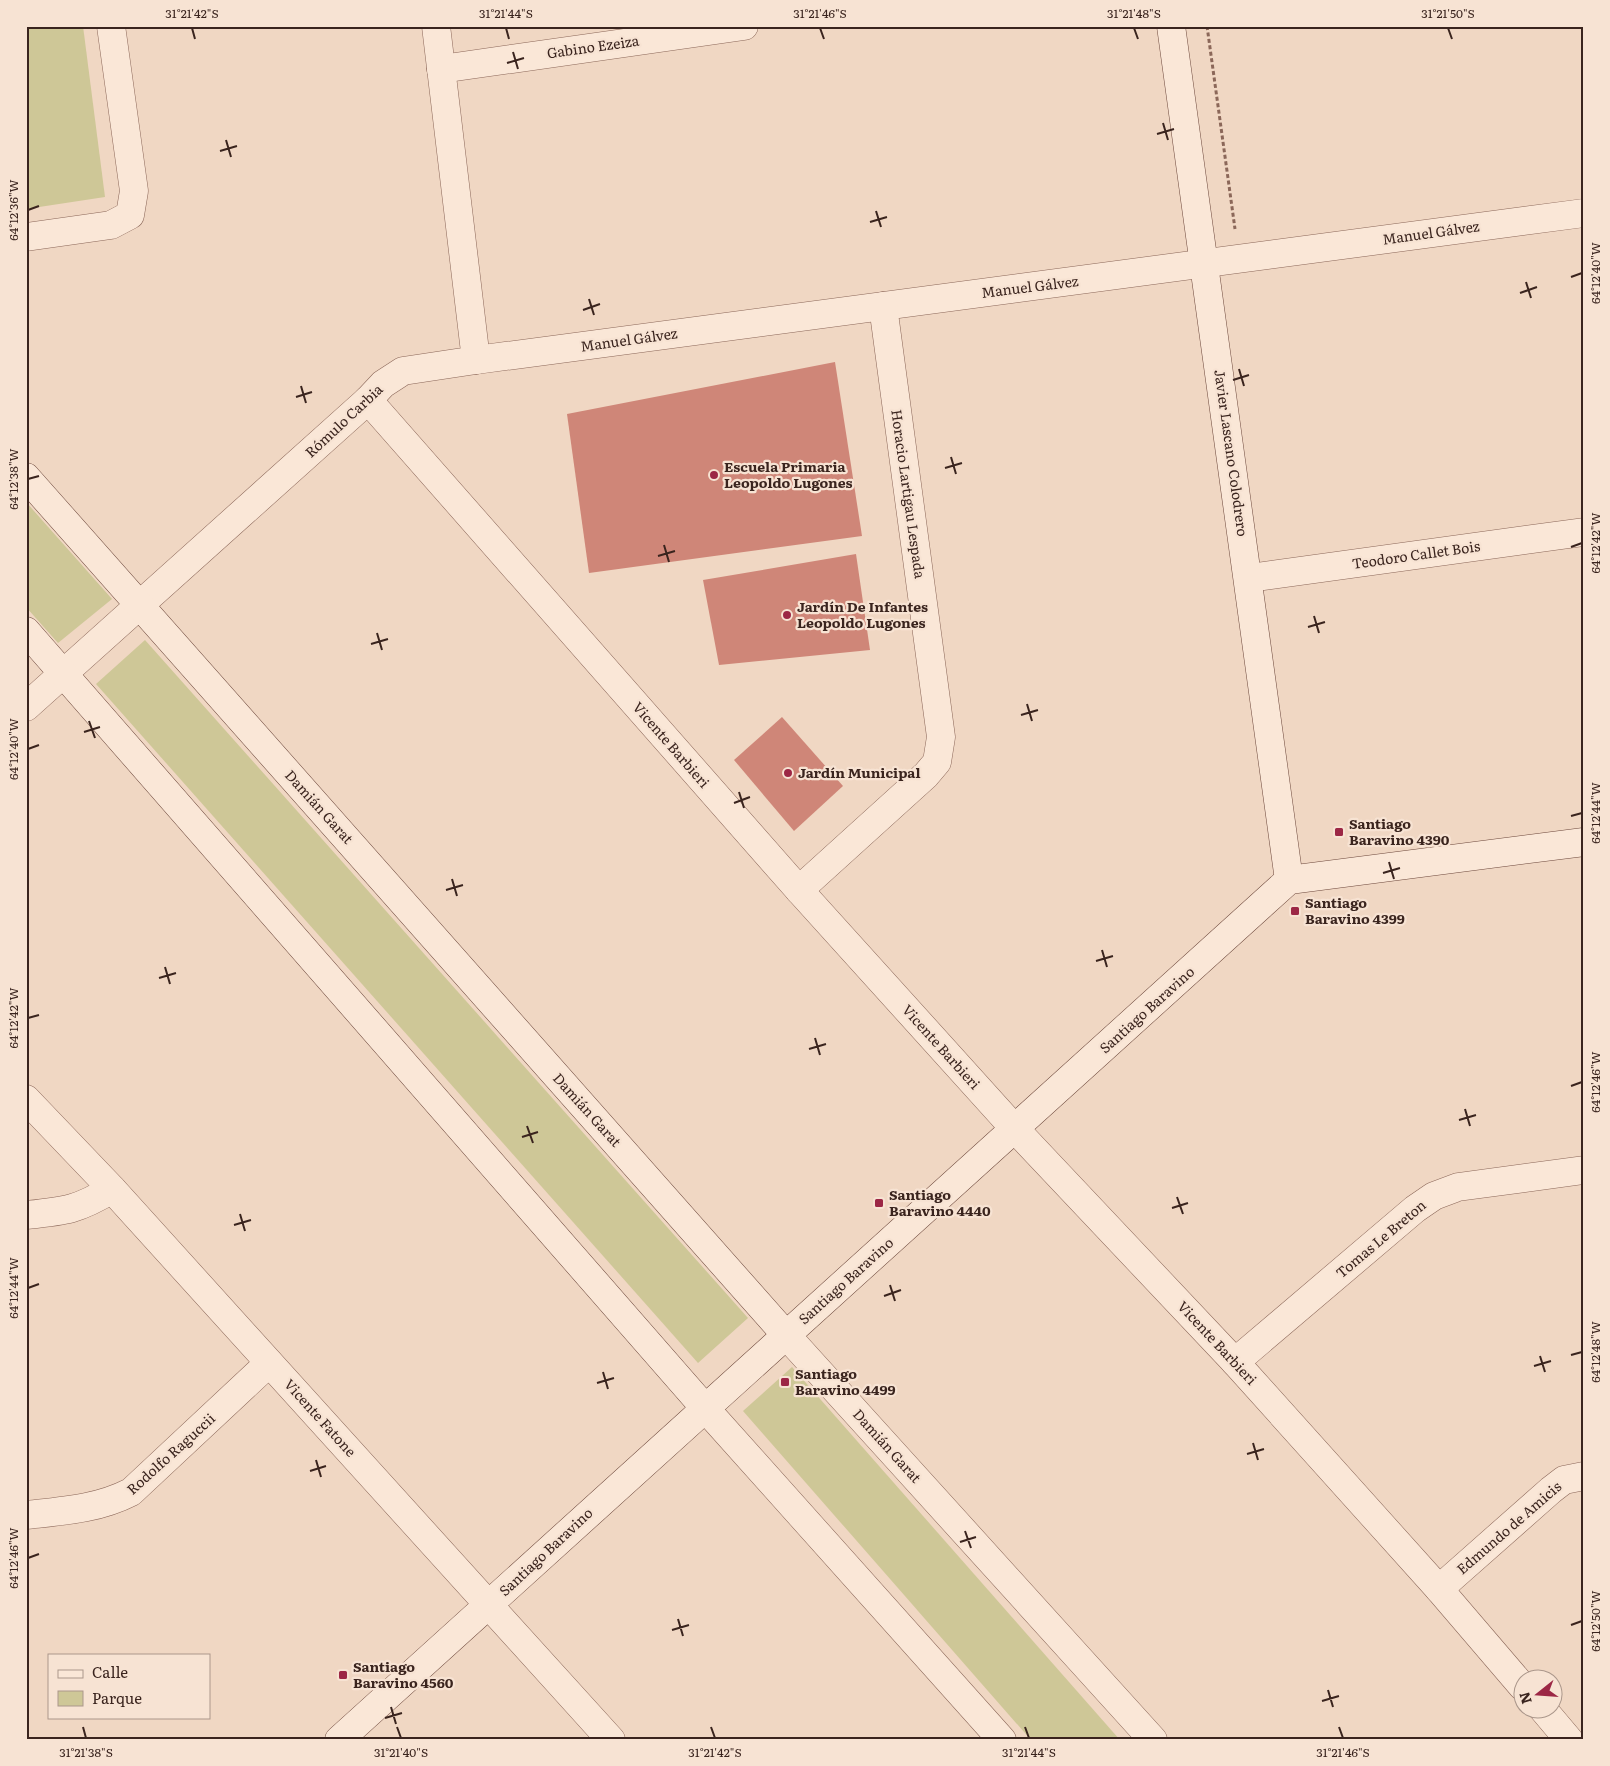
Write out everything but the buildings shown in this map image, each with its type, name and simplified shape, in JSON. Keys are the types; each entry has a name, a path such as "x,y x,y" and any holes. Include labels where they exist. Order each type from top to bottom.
{"street":[{"path":"26,237 111,226 130,215 134,191 111,26"},
{"path":"436,26 476,360"},
{"name":"Gabino Ezeiza","path":"441,69 744,26"},
{"name":"Javier Lascano Colodrero","path":"1171,26 1249,578 1289,880"},
{"name":"Manuel Gálvez","path":"476,360 1205,265 1584,213"},
{"name":"Horacio Lartigau Lespada","path":"799,890 926,775 937,762 941,737 883,306"},
{"name":"Rómulo Carbia","path":"26,707 141,606 368,400 383,384 403,371 476,360"},
{"name":"Vicente Barbieri","path":"368,400 799,890 1015,1129 1235,1362 1439,1589 1512,1674"},
{"name":"Damián Garat","path":"26,477 786,1335 1153,1740"},
{"name":"Teodoro Callet Bois","path":"1249,578 1584,532"},
{"path":"26,631 704,1407 1002,1740"},
{"path":"1289,880 1584,842"},
{"name":"Santiago Baravino","path":"339,1740 704,1407 1015,1129 1289,880"},
{"name":"Vicente Fatone","path":"26,1099 112,1189 490,1604 611,1740"},
{"name":"Tomas Le Breton","path":"1235,1362 1415,1209 1434,1196 1458,1187 1584,1170"},
{"path":"26,1214 67,1210 86,1205 112,1189"},
{"name":"Rodolfo Raguccii","path":"26,1515 89,1508 112,1502 131,1492 269,1363"},
{"name":"Edmundo de Amicis","path":"1439,1589 1550,1490 1564,1480 1584,1476"},
{"path":"1550,1718 1569,1740"}],"path":[{"path":"1207,26 1240,259"}],"green space":[{"path":"26,26 83,26 105,197 26,209"},
{"path":"26,502 112,599 58,643 26,607"},
{"path":"145,640 748,1318 698,1363 96,684"},
{"path":"792,1367 1120,1740 1031,1740 743,1411"}],"place":[{"name":"Escuela Primaria Leopoldo Lugones","path":"714,475"},
{"name":"Jardín De Infantes Leopoldo Lugones","path":"787,615"},
{"name":"Jardín Municipal","path":"788,773"},
{"name":"Santiago Baravino 4390","path":"1339,832"},
{"name":"Santiago Baravino 4399","path":"1295,911"},
{"name":"Santiago Baravino 4440","path":"879,1203"},
{"name":"Santiago Baravino 4499","path":"785,1382"},
{"name":"Santiago Baravino 4560","path":"343,1675"}]}
